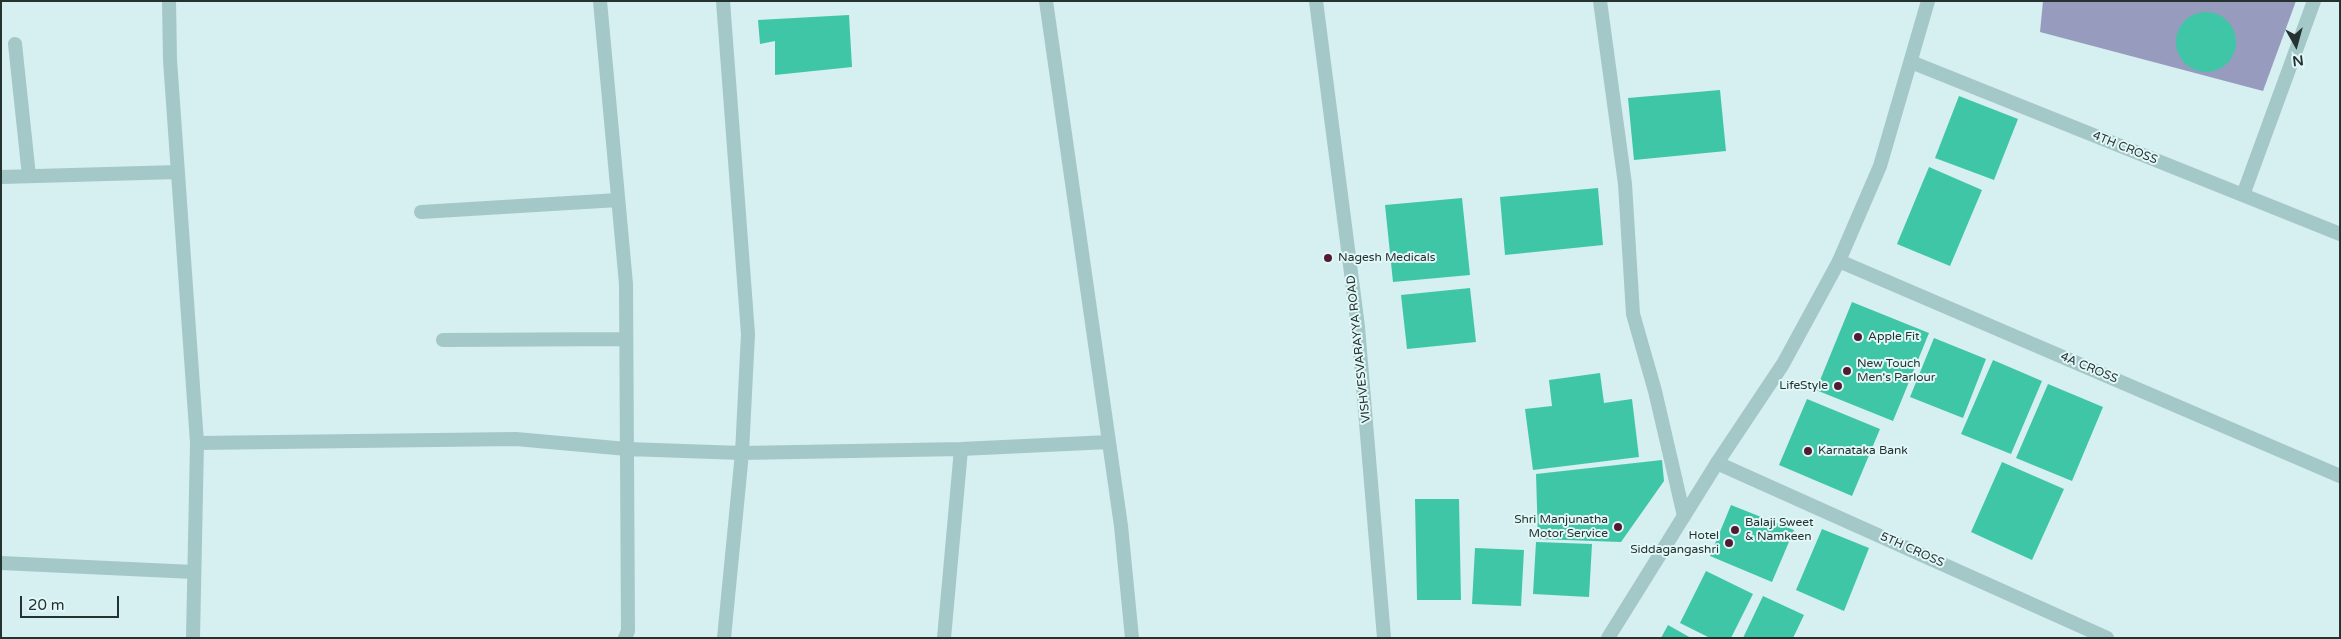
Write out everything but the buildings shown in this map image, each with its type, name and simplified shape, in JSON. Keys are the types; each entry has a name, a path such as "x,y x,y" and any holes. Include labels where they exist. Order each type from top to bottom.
{"street":[{"path":"170,1 170,60 197,443 193,638"},
{"path":"600,1 626,284 628,631 625,638"},
{"path":"723,1 748,334 742,453 724,638"},
{"path":"1046,1 1121,526 1132,638"},
{"name":"VISHVESVARAYYA ROAD","path":"1316,1 1358,327 1384,638"},
{"path":"1600,1 1626,184 1633,314 1655,391 1684,516"},
{"path":"1608,638 1717,463 1784,364 1838,261 1880,166 1928,1"},
{"path":"2244,196 2314,1"},
{"path":"15,44 29,176"},
{"name":"4TH CROSS","path":"1911,62 2340,234"},
{"path":"1,177 178,172"},
{"path":"421,212 618,200"},
{"name":"4A CROSS","path":"1838,261 2340,476"},
{"path":"442,340 626,339"},
{"path":"197,443 516,438 627,449 742,453 961,449 1109,442"},
{"path":"944,638 961,449"},
{"name":"5TH CROSS","path":"1717,463 2107,638"},
{"path":"1,563 194,572"}],"shaded area":[{"path":"2043,1 2296,1 2263,91 2040,32"}],"place":[{"name":"Nagesh Medicals","path":"1328,258"},
{"name":"Apple Fit","path":"1858,337"},
{"name":"New Touch Men's Parlour","path":"1847,371"},
{"name":"LifeStyle","path":"1838,386"},
{"name":"Karnataka Bank","path":"1808,451"},
{"name":"Shri Manjunatha Motor Service","path":"1618,527"},
{"name":"Balaji Sweet & Namkeen","path":"1735,530"},
{"name":"Hotel Siddagangashri","path":"1729,543"}]}
